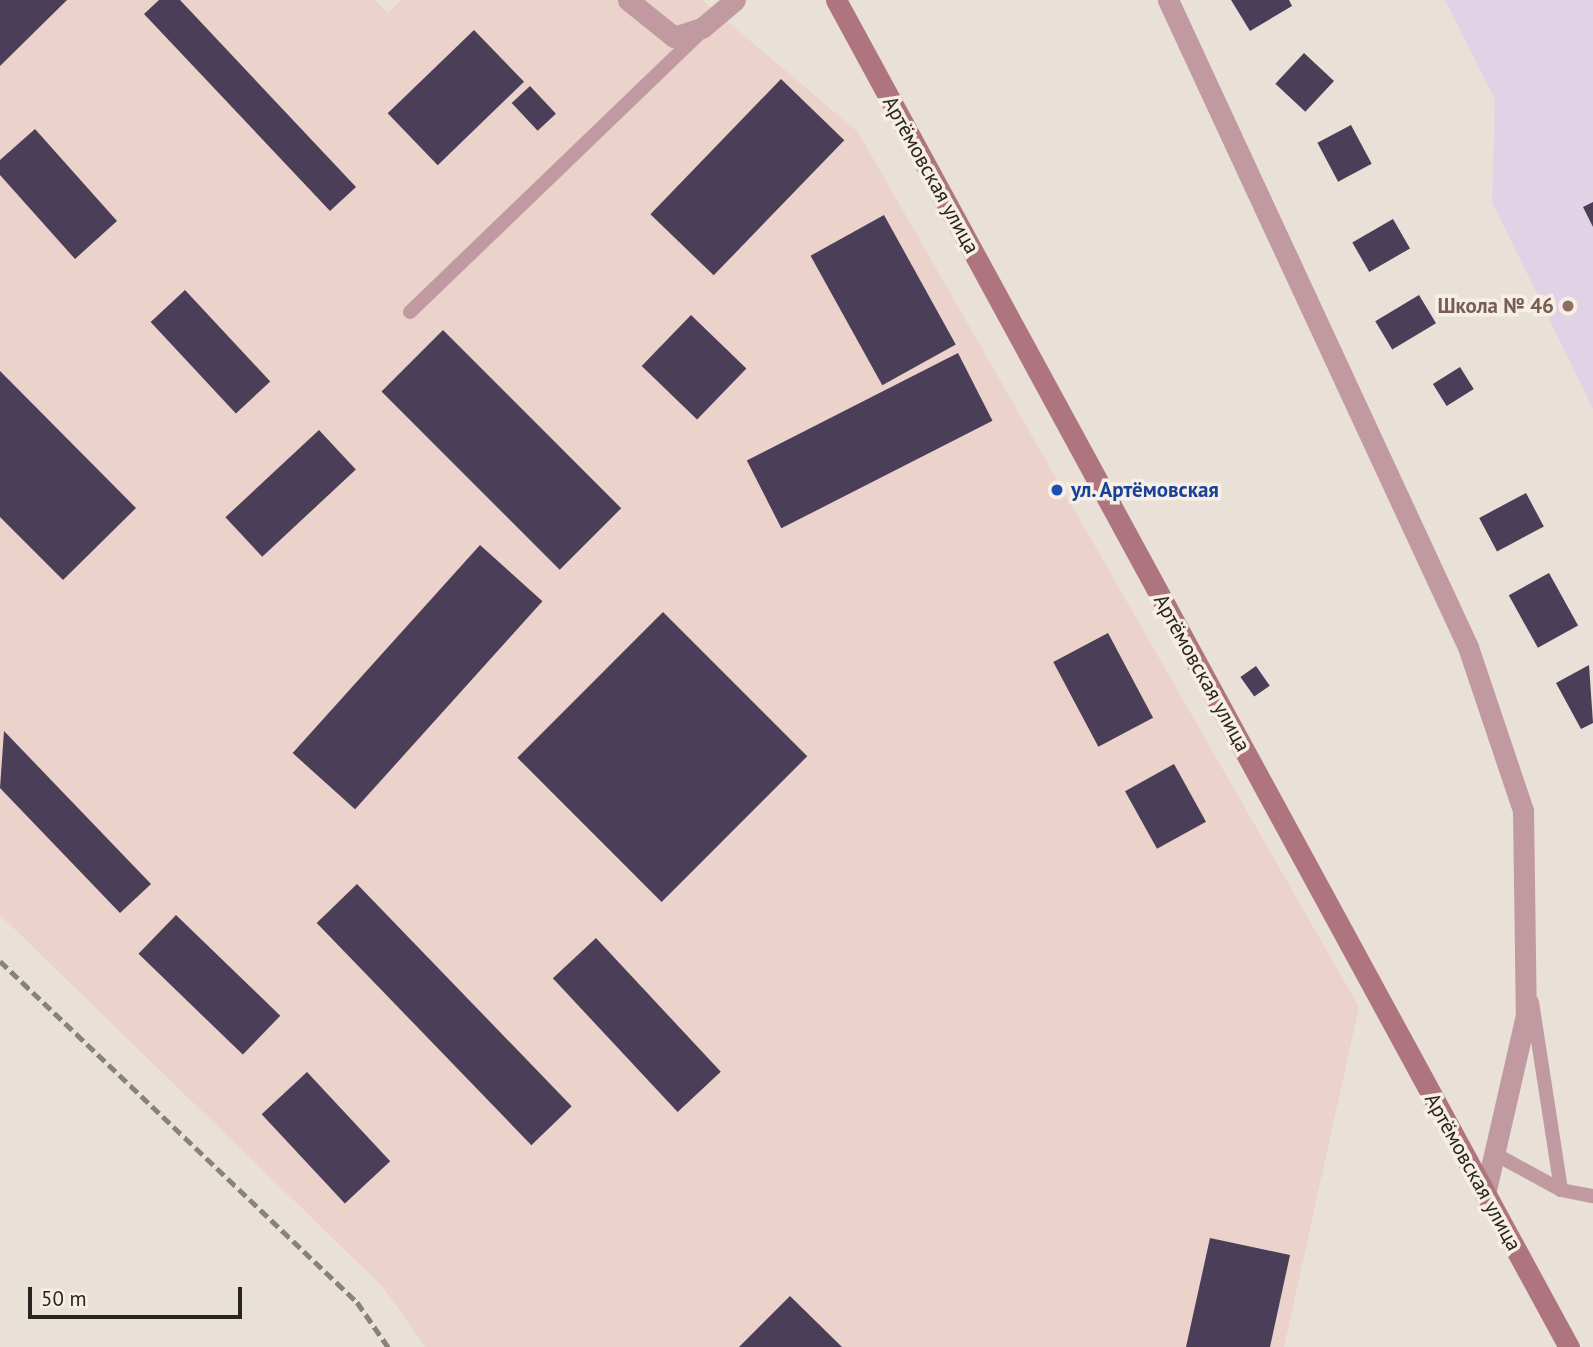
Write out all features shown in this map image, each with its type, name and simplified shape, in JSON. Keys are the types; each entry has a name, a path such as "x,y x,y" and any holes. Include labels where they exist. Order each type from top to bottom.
{"street":[{"path":"628,0 663,35 688,35 731,4"},
{"name":"Артёмовская улица","path":"836,0 1569,1347"},
{"path":"1168,0 1487,696 1523,810 1526,1015 1485,1194"}],"lane":[{"path":"410,312 731,4"},
{"path":"1525,952 1561,1190"},
{"path":"1494,1154 1561,1190 1593,1196"}],"shaded area":[{"path":"0,0 375,0 388,13 401,0 702,0 858,132 1359,1007 1284,1347 425,1347 383,1287 0,915"},
{"name":"Школа № 46","path":"1445,0 1593,0 1593,409 1492,202 1495,100"}],"building":[{"path":"0,0 67,0 0,66"},
{"path":"159,0 180,0 356,187 330,211 144,14"},
{"path":"1231,0 1289,0 1292,6 1250,31"},
{"path":"474,30 524,82 438,165 388,113"},
{"path":"1304,53 1334,81 1305,112 1275,84"},
{"path":"781,79 844,140 714,275 650,214"},
{"path":"530,86 556,114 538,131 512,103"},
{"path":"1351,125 1372,164 1338,182 1317,143"},
{"path":"35,129 117,221 75,259 0,175 0,160"},
{"path":"1593,202 1593,227 1583,207"},
{"path":"884,215 956,344 882,385 811,256"},
{"path":"1393,219 1410,248 1369,272 1352,242"},
{"path":"185,290 270,381 236,413 151,322"},
{"path":"1419,295 1436,323 1392,350 1375,321"},
{"path":"691,315 746,368 697,420 642,366"},
{"path":"443,330 621,508 560,570 381,392"},
{"path":"958,353 993,421 781,528 747,461"},
{"path":"1460,367 1474,389 1447,406 1433,384"},
{"path":"0,371 136,508 63,580 0,517"},
{"path":"319,430 356,469 262,557 225,517"},
{"path":"1526,493 1544,527 1497,551 1479,518"},
{"path":"480,545 542,601 355,809 293,753"},
{"path":"1549,573 1578,625 1538,648 1509,595"},
{"path":"663,612 807,756 662,902 517,758"},
{"path":"1108,633 1153,718 1098,747 1053,662"},
{"path":"1589,665 1593,723 1581,729 1556,683"},
{"path":"1256,666 1270,686 1254,697 1240,677"},
{"path":"4,731 151,884 120,913 0,788"},
{"path":"1174,764 1206,822 1157,849 1125,791"},
{"path":"357,884 572,1106 531,1145 317,923"},
{"path":"176,915 280,1016 243,1055 138,954"},
{"path":"596,938 721,1072 678,1112 553,978"},
{"path":"307,1072 390,1161 345,1204 262,1114"},
{"path":"1210,1238 1290,1255 1270,1347 1186,1347"},
{"path":"790,1296 842,1347 739,1347"}],"railway":[{"path":"0,961 357,1302 388,1347"}],"place":[{"name":"Школа № 46","path":"1568,306"},
{"name":"ул. Артёмовская","path":"1057,490"}]}
